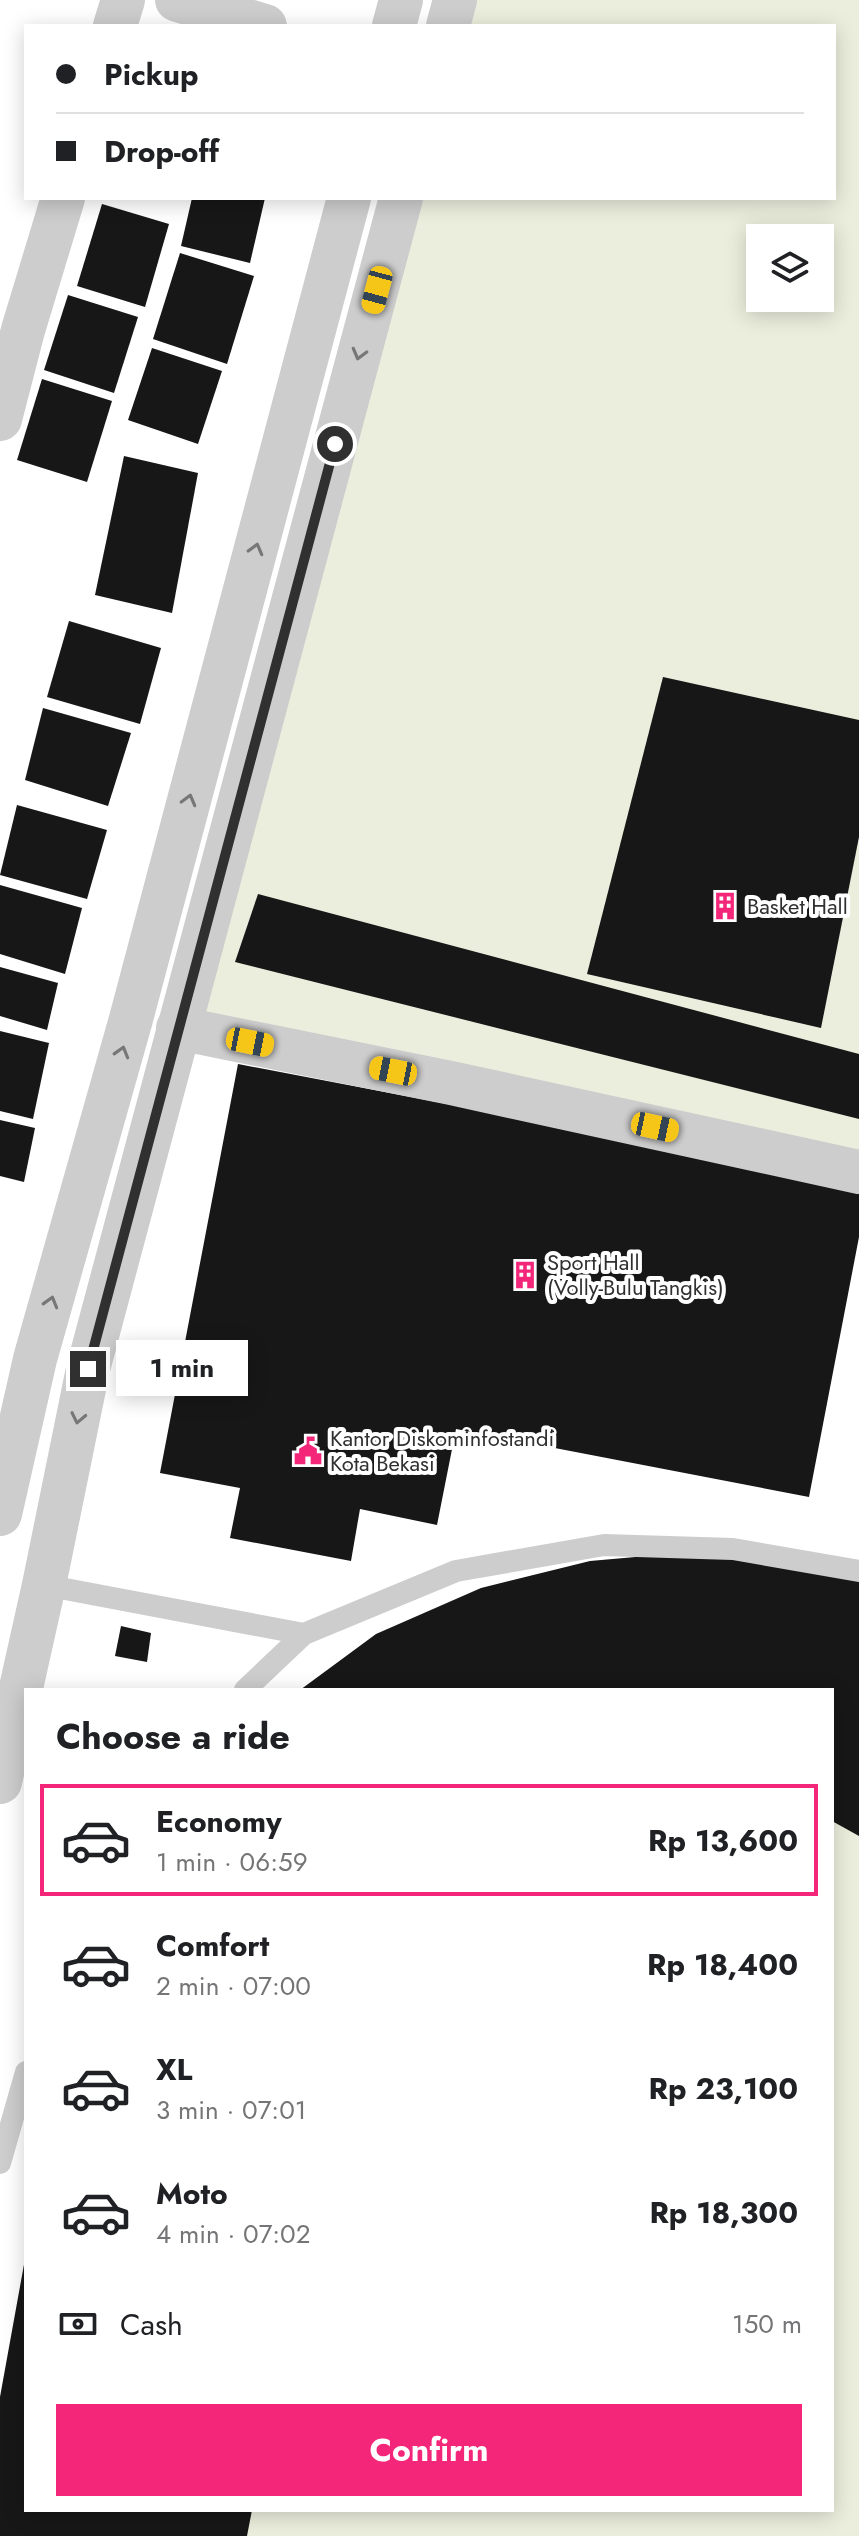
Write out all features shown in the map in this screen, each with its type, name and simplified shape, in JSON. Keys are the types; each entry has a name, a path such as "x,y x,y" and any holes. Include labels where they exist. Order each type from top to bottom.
{"street":[{"path":"116,24 123,0"},
{"path":"177,0 258,24"},
{"path":"395,24 401,0"},
{"path":"449,24 455,0"},
{"path":"0,419 62,200"},
{"path":"0,1514 17,1355 131,1019 348,200"},
{"path":"0,1782 88,1369 400,200"},
{"path":"0,371 23,330"},
{"path":"178,1028 451,1083 859,1172"},
{"path":"17,1355 88,1369"}],"lane":[{"path":"247,1688 304,1634 456,1571 604,1545 733,1549 859,1571"},
{"path":"44,1585 304,1634"},
{"path":"0,2163 24,2079"}],"green space":[{"path":"455,0 859,0 859,1172 178,1028 400,200 836,200 836,24 449,24"},
{"path":"859,1577 859,2536 0,2536 0,2397 24,2265 24,2512 834,2512 832,1688"}],"building":[{"path":"192,200 265,200 250,263 181,246"},
{"path":"102,204 169,224 145,307 77,286"},
{"path":"180,253 254,276 227,364 153,339"},
{"path":"68,295 138,317 114,393 44,370"},
{"path":"152,348 222,371 198,444 128,420"},
{"path":"42,379 112,401 87,482 17,460"},
{"path":"124,456 198,473 172,613 95,595"},
{"path":"69,621 161,648 140,724 47,697"},
{"name":"Basket Hall","path":"663,677 859,720 859,837 821,1028 587,974"},
{"path":"43,708 131,733 108,806 25,780"},
{"path":"17,805 107,830 87,899 0,875"},
{"path":"0,885 82,908 65,974 0,954"},
{"path":"258,894 859,1054 859,1119 235,962"},
{"path":"0,967 58,983 47,1030 0,1016"},
{"path":"0,1031 49,1043 33,1119 0,1111"},
{"name":"Sport Hall (Volly-Bulu Tangkis)","path":"238,1064 859,1183 859,1237 809,1497 456,1429 437,1525 360,1509 351,1561 230,1538 240,1488 160,1473"},
{"path":"0,1120 35,1128 24,1182 0,1176"},
{"path":"692,1552 859,1577 859,1836 834,1822 834,1688 303,1688 376,1634 481,1588 590,1561"},
{"path":"121,1626 151,1633 147,1662 115,1656"},
{"path":"24,2265 24,2512 252,2512 247,2536 0,2536 0,2397"}],"place":[{"name":"Basket Hall","path":"725,906"},
{"name":"Sport Hall (Volly-Bulu Tangkis)","path":"525,1275"},
{"name":"Kantor Diskominfostandi Kota Bekasi","path":"308,1451"}],"route":[{"path":"88,1369 335,444"}]}
